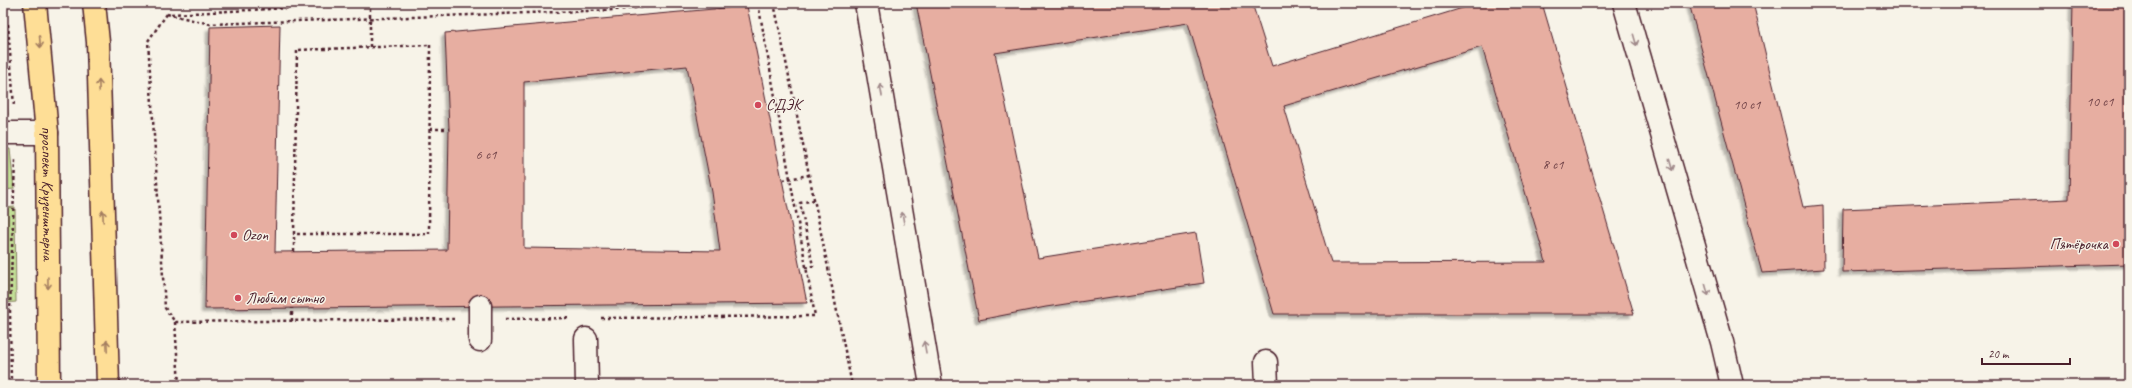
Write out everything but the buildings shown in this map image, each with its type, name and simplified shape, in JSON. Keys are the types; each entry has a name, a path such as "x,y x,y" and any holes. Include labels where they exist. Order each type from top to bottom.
{"main road":[{"name":"проспект Крузенштерна","path":"35,3 46,133 49,385"},
{"path":"94,3 98,50 108,385"}],"lane":[{"path":"866,3 931,385"},
{"path":"1624,3 1722,342 1732,385"},
{"path":"10,133 46,133"},
{"path":"586,339 587,385"},
{"path":"1266,362 1267,385"}],"path":[{"path":"167,14 388,3"},
{"path":"167,14 210,24 614,10 686,3"},
{"path":"600,318 815,316 805,268 758,3"},
{"path":"774,3 852,385"},
{"path":"370,4 370,47"},
{"path":"167,14 148,41 165,308 175,322 179,385"},
{"path":"8,16 11,385"},
{"path":"294,234 429,234 430,45 297,50 294,234 294,252"},
{"path":"430,129 449,129"},
{"path":"783,180 809,175"},
{"path":"805,268 813,266 800,203 814,200"},
{"path":"292,308 292,321"},
{"path":"3,310 10,310"},
{"path":"175,322 480,322 576,318"}],"green space":[{"path":"3,45 8,115 3,115"},
{"path":"3,149 10,149 14,189 3,190"},
{"path":"15,207 16,302 3,303 3,208"}],"place":[{"name":"СДЭК","path":"758,105"},
{"name":"Ozon","path":"234,235"},
{"name":"Пятёрочка","path":"2116,244"},
{"name":"Любим сытно","path":"238,298"}]}
